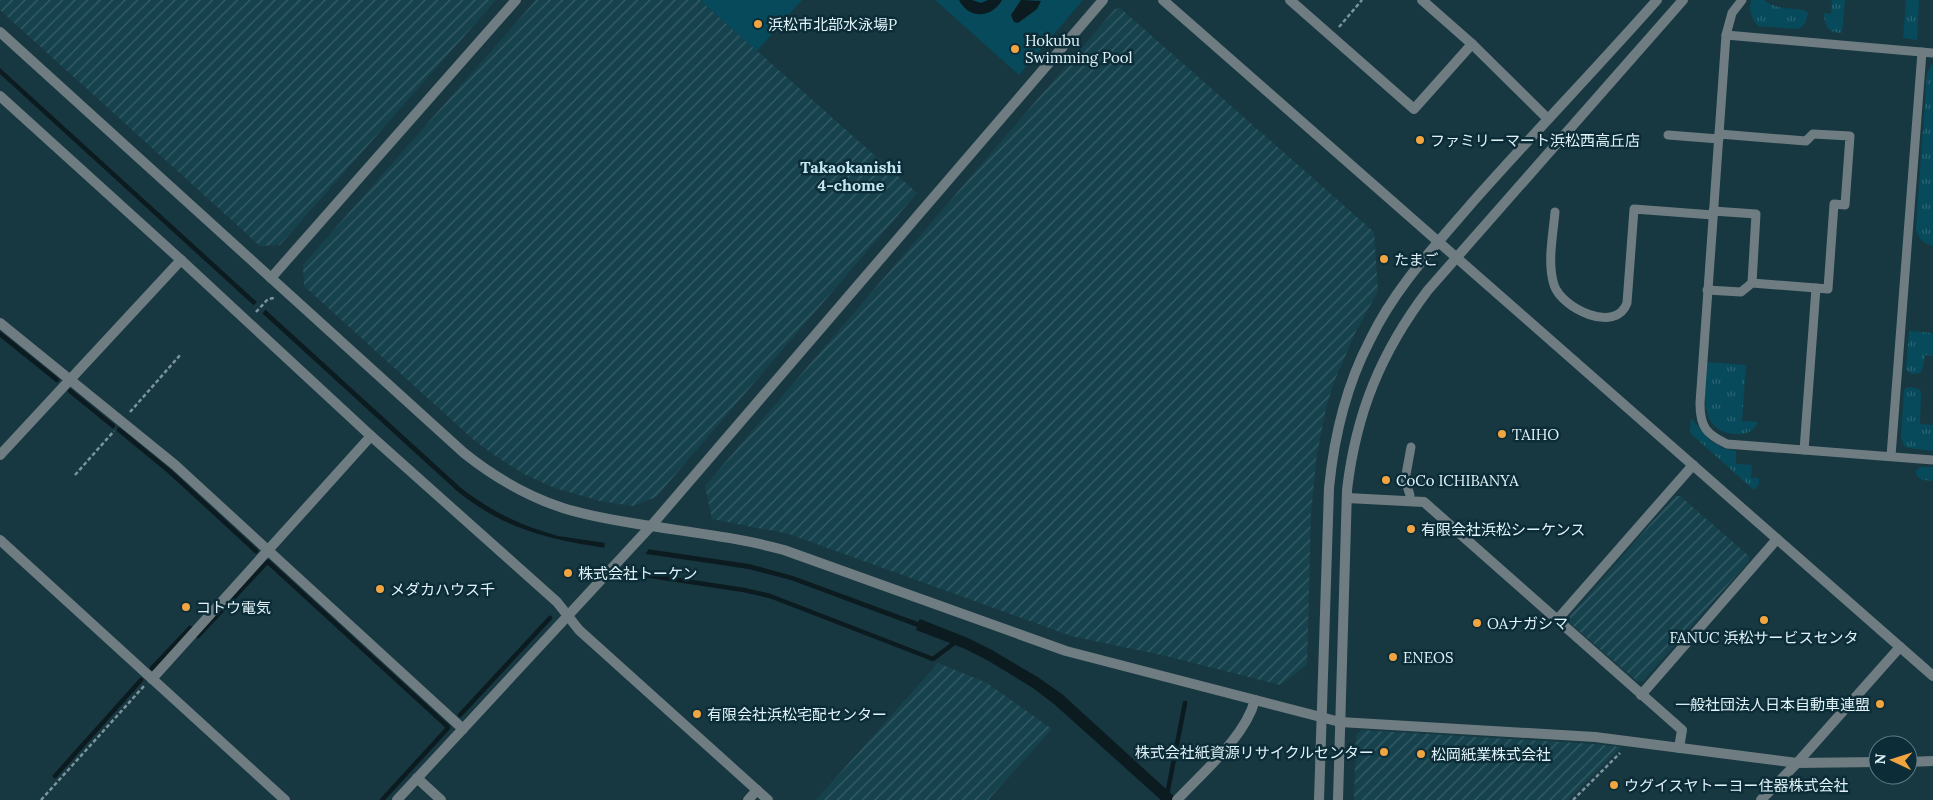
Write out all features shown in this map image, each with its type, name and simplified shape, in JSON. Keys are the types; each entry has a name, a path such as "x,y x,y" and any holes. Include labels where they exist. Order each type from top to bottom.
{"street":[{"path":"271,278 516,0"},
{"path":"397,800 651,526 1103,0"},
{"path":"1163,0 1933,676"},
{"path":"1290,0 1414,109 1472,44"},
{"path":"1422,0 1472,44 1548,118"},
{"path":"1319,800 1329,488 1342,412 1359,363 1382,317 1410,274 1548,118 1605,59 1657,0"},
{"path":"1338,800 1347,498 1355,442 1368,395 1377,373 1413,310 1683,0"},
{"path":"0,32 464,453 491,473 519,490 565,509 596,517 752,542 784,550 1052,647 1340,722 1595,737 1797,763 1868,762"},
{"path":"0,96 371,436 557,602 579,630 768,800"},
{"path":"0,454 181,260"},
{"path":"0,323 174,465 463,729"},
{"path":"152,678 371,436"},
{"path":"1557,620 1693,465"},
{"path":"1347,498 1424,502 1682,730 1679,748"},
{"path":"1641,694 1777,539"},
{"path":"0,540 286,800"},
{"path":"1761,800 1797,763 1900,647"},
{"path":"1183,797 1227,746 1251,714 1255,700"},
{"path":"1918,762 1933,761"},
{"path":"417,778 441,800"},
{"path":"748,800 757,790"}],"lane":[{"path":"1742,0 1732,13 1726,35 1707,290 1700,418 1707,431 1715,438 1727,444 1933,460"},
{"path":"1726,35 1933,53"},
{"path":"1891,456 1922,52"},
{"path":"1668,135 1806,141 1813,134 1850,136 1845,205 1834,204 1828,289 1752,283 1741,292 1707,290"},
{"path":"1555,212 1550,264 1555,287 1562,298 1583,313 1608,317 1624,312 1627,303 1634,204 1713,213 1756,214 1752,283"},
{"path":"1804,450 1816,288"},
{"path":"1410,495 1405,480 1411,447"}],"path":[{"path":"1331,36 1362,0"},
{"path":"254,314 268,299"},
{"path":"75,475 181,354"},
{"path":"41,800 152,678"},
{"path":"1573,800 1624,749 1625,741"}],"shaded area":[{"path":"0,0 496,0 280,245 260,246 0,10"},
{"path":"536,0 700,0 917,193 656,497 633,506 600,501 555,488 526,475 500,459 475,441 304,286 303,265"},
{"path":"959,0 972,0 981,3 988,0 1002,0 998,6 987,13 974,14 963,6"},
{"path":"1021,0 1041,1 1037,9 1018,23 1014,22 1011,15"},
{"path":"1120,8 1374,232 1378,291 1355,333 1334,382 1326,408 1316,460 1311,514 1307,665 1280,685 1166,656 1071,636 789,534 712,519 705,486 1115,9"},
{"path":"0,68 460,487 494,510 531,528 558,536 749,564 793,576 918,622 920,619 968,638 1039,678 1062,694 1178,800 1161,800 1054,704 1033,688 987,660 963,648 916,630 917,627 791,580 748,569 560,540 518,527 478,506 457,491 0,74"},
{"path":"1675,496 1680,496 1749,556 1749,561 1643,681 1637,681 1570,623 1570,616"},
{"path":"938,663 987,683 1052,729 988,800 816,800"},
{"name":"松岡紙業株式会社","path":"1361,730 1621,747 1568,800 1354,800 1356,735"}],"green space":[{"name":"浜松市北部水泳場P","path":"700,0 802,0 757,51"},
{"name":"Hokubu Swimming Pool","path":"935,0 1083,0 1019,75"},
{"path":"1751,0 1764,0 1777,7 1804,10 1808,13 1806,21 1798,29 1758,26 1751,14"},
{"path":"1832,0 1845,0 1842,33 1833,32 1826,26 1824,13 1831,14"},
{"path":"1906,0 1919,0 1917,40 1903,38"},
{"path":"1933,64 1933,246 1922,240 1916,228 1927,74"},
{"path":"1909,331 1933,333 1933,356 1925,355 1923,368 1920,373 1912,374 1906,370"},
{"path":"1707,362 1746,365 1742,421 1758,422 1752,430 1736,434 1723,431 1714,425 1706,407"},
{"path":"1911,387 1920,390 1921,393 1920,424 1933,425 1933,451 1905,447 1901,438 1904,390"},
{"path":"1691,418 1711,441 1723,448 1736,451 1736,464 1752,465 1751,478 1759,478 1759,484 1754,490 1690,433"},
{"path":"1920,467 1933,467 1933,481 1918,477 1916,471"}],"pier":[{"path":"259,300 267,308 261,315 252,307"},
{"path":"605,541 650,547 644,556 604,550"}],"waterway":[{"path":"0,334 57,380"},
{"path":"70,391 113,426"},
{"path":"119,430 169,471 256,551"},
{"path":"198,636 267,562"},
{"path":"268,562 448,727"},
{"path":"638,574 744,590 770,596 933,659 957,641"},
{"path":"460,715 550,618"},
{"path":"152,668 190,628"},
{"path":"55,776 141,680"},
{"path":"1167,795 1185,703"},
{"path":"382,800 448,728"}],"place":[{"name":"浜松市北部水泳場P","path":"758,24"},
{"name":"Hokubu Swimming Pool","path":"1015,49"},
{"name":"ファミリーマート浜松西高丘店","path":"1420,140"},
{"name":"たまご","path":"1384,259"},
{"name":"TAIHO","path":"1502,434"},
{"name":"CoCo ICHIBANYA","path":"1386,480"},
{"name":"有限会社浜松シーケンス","path":"1411,529"},
{"name":"株式会社トーケン","path":"568,573"},
{"name":"メダカハウス千","path":"380,589"},
{"name":"コトウ電気","path":"186,607"},
{"name":"FANUC 浜松サービスセンタ","path":"1764,620"},
{"name":"OAナガシマ","path":"1477,623"},
{"name":"ENEOS","path":"1393,657"},
{"name":"一般社団法人日本自動車連盟","path":"1880,704"},
{"name":"有限会社浜松宅配センター","path":"697,714"},
{"name":"株式会社紙資源リサイクルセンター","path":"1384,752"},
{"name":"松岡紙業株式会社","path":"1421,754"},
{"name":"ウグイスヤトーヨー住器株式会社","path":"1614,785"}],"district":[{"name":"Takaokanishi 4-chome","path":"851,176"}]}
